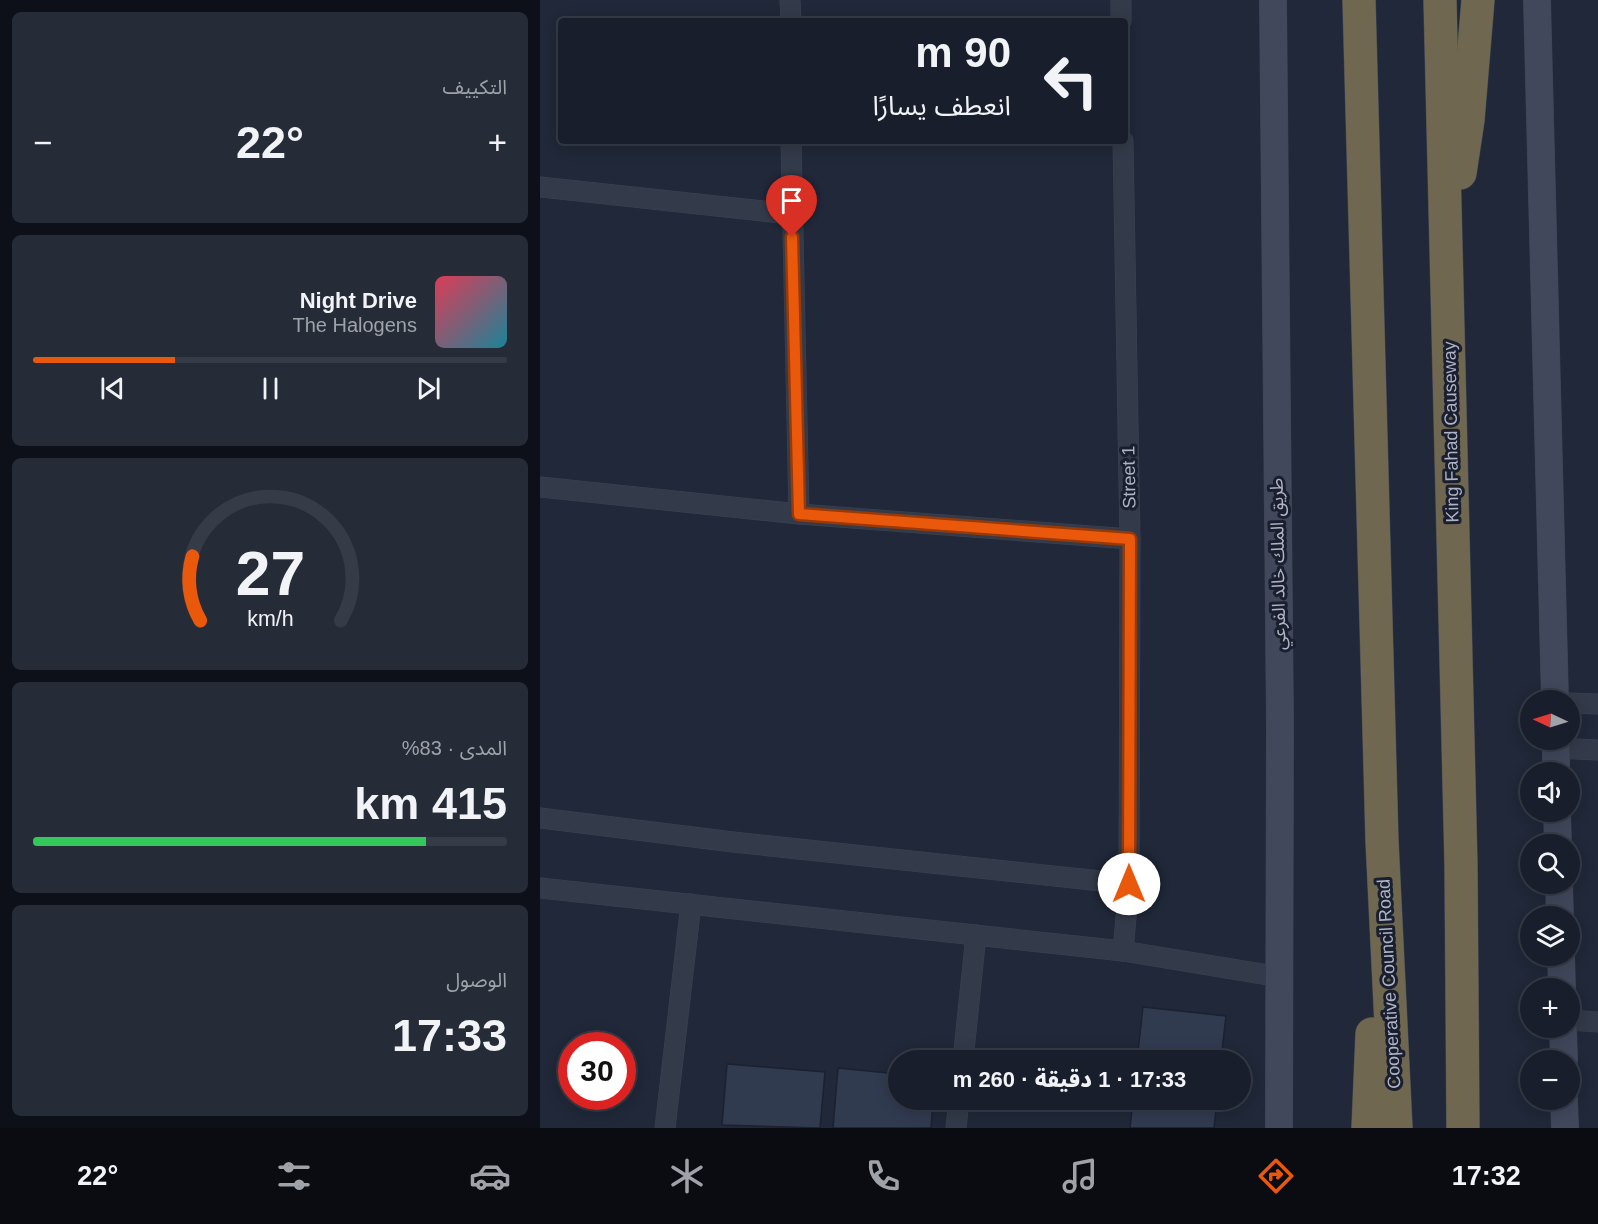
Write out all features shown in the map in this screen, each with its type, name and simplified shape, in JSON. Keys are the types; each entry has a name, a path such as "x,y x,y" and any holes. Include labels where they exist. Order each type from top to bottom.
{"highway":[{"path":"1359,0 1382,841 1368,1128"},
{"name":"King Fahad Causeway","path":"1440,0 1461,864"},
{"path":"1448,261 1468,120 1478,0"},
{"name":"Cooperative Council Road","path":"1382,841 1396,1128"},
{"path":"1461,864 1463,1128"},
{"path":"1461,864 1477,1128"}],"main road":[{"name":"طريق الملك خالد الفرعي","path":"1273,0 1280,976 1279,1128"},
{"path":"1537,0 1555,690"},
{"path":"1564,1110 1565,1128"}],"street":[{"path":"790,0 790,18"},
{"path":"1121,0 1121,18"},
{"path":"791,144 799,514"},
{"name":"Street 1","path":"1123,144 1130,539 1129,884 1123,951"},
{"path":"540,187 791,214"},
{"path":"540,487 799,514 1130,539"},
{"path":"1580,704 1598,705"},
{"path":"1556,753 1598,750"},
{"path":"540,818 733,842 1129,884"},
{"path":"540,888 1123,951 1280,976"},
{"path":"665,1128 691,904"},
{"path":"964,1050 976,934"},
{"path":"1580,1021 1598,1022"},
{"path":"956,1128 958,1110"}],"building":[{"path":"1143,1007 1226,1016 1222,1050 1138,1050"},
{"path":"727,1064 825,1072 820,1128 722,1125"},
{"path":"838,1068 888,1073 888,1110 932,1110 931,1128 833,1128"},
{"path":"1132,1110 1216,1110 1214,1128 1130,1128"}],"route":[{"path":"792,237 799,514 1130,539 1129,884"}]}
